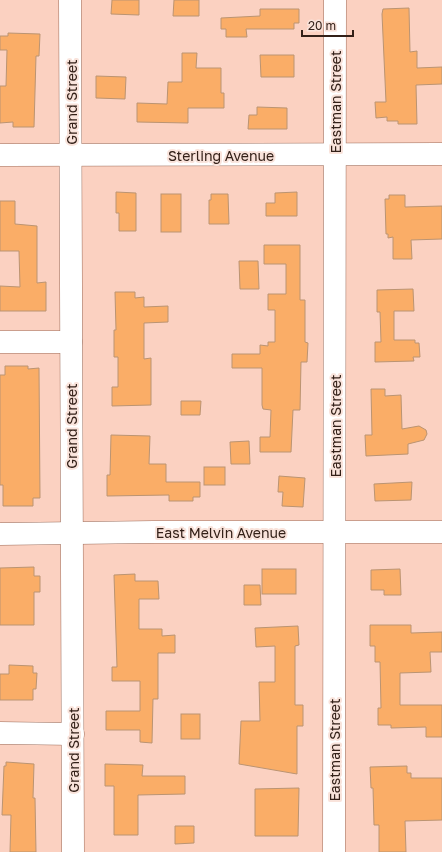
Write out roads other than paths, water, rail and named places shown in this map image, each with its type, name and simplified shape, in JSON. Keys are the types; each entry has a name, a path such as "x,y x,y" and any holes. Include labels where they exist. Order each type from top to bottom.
{"street":[{"name":"Grand Street","path":"70,0 73,852"},
{"name":"Eastman Street","path":"334,852 335,0"},
{"name":"Sterling Avenue","path":"0,156 442,154"},
{"path":"0,342 71,342"},
{"name":"East Melvin Avenue","path":"0,534 442,532"},
{"path":"0,733 73,734"}]}
